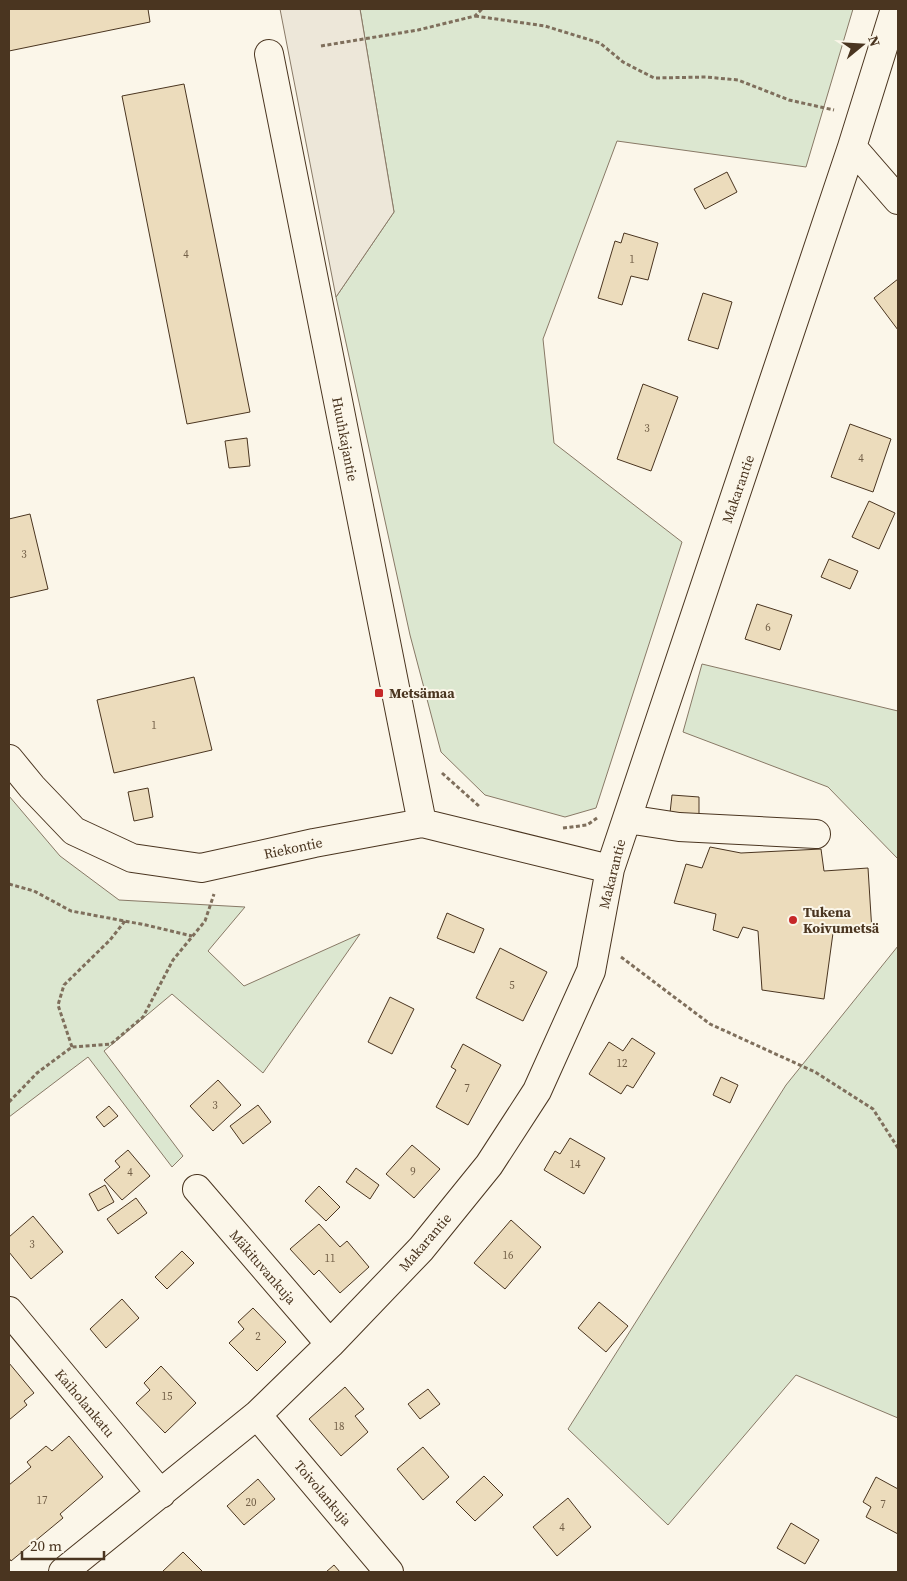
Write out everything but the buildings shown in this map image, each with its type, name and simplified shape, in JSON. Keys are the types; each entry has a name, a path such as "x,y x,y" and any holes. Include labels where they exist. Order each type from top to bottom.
{"street":[{"name":"Makarantie","path":"64,1572 257,1415 330,1344 421,1249 489,1165 536,1091 591,971 610,869 852,147 895,9"},
{"name":"Huuhkajantie","path":"269,54 422,823"},
{"path":"852,147 898,200"},
{"name":"Riekontie","path":"9,759 32,788 74,831 132,858 201,868 314,843 422,823 610,869"},
{"path":"627,819 679,827 816,834"},
{"name":"Mäkituvankuja","path":"197,1189 330,1344"},
{"name":"Kaiholankatu","path":"9,1312 161,1494"},
{"name":"Toivolankuja","path":"257,1415 389,1572"}],"path":[{"path":"474,16 482,9"},
{"path":"321,46 418,30 474,16 544,26 600,43 623,62 654,78 706,77 738,80 789,100 834,110 831,119"},
{"path":"438,770 478,807 487,809"},
{"path":"557,828 587,825 599,818"},
{"path":"9,1102 38,1073 72,1047 111,1044 143,1017 173,960 205,921 225,863"},
{"path":"9,884 34,891 72,911 192,936"},
{"path":"72,1047 58,1005 64,985 110,940 125,921"},
{"path":"597,939 710,1024 815,1072 873,1109 898,1148"}],"green space":[{"path":"360,9 853,9 806,167 617,141 543,339 554,443 682,542 596,808 565,817 485,795 441,752 410,635 336,297 394,212"},
{"path":"702,664 898,711 898,859 828,787 683,732"},
{"path":"9,796 60,856 119,900 245,907 208,951 244,986 360,934 263,1073 172,994 104,1051 183,1156 172,1167 88,1057 9,1117"},
{"path":"898,946 898,1418 796,1375 668,1525 568,1429 786,1085"}],"shaded area":[{"path":"280,9 360,9 394,212 336,297"}],"place":[{"name":"Metsämaa","path":"379,693"},
{"name":"Tukena Koivumetsä","path":"793,920"}]}
